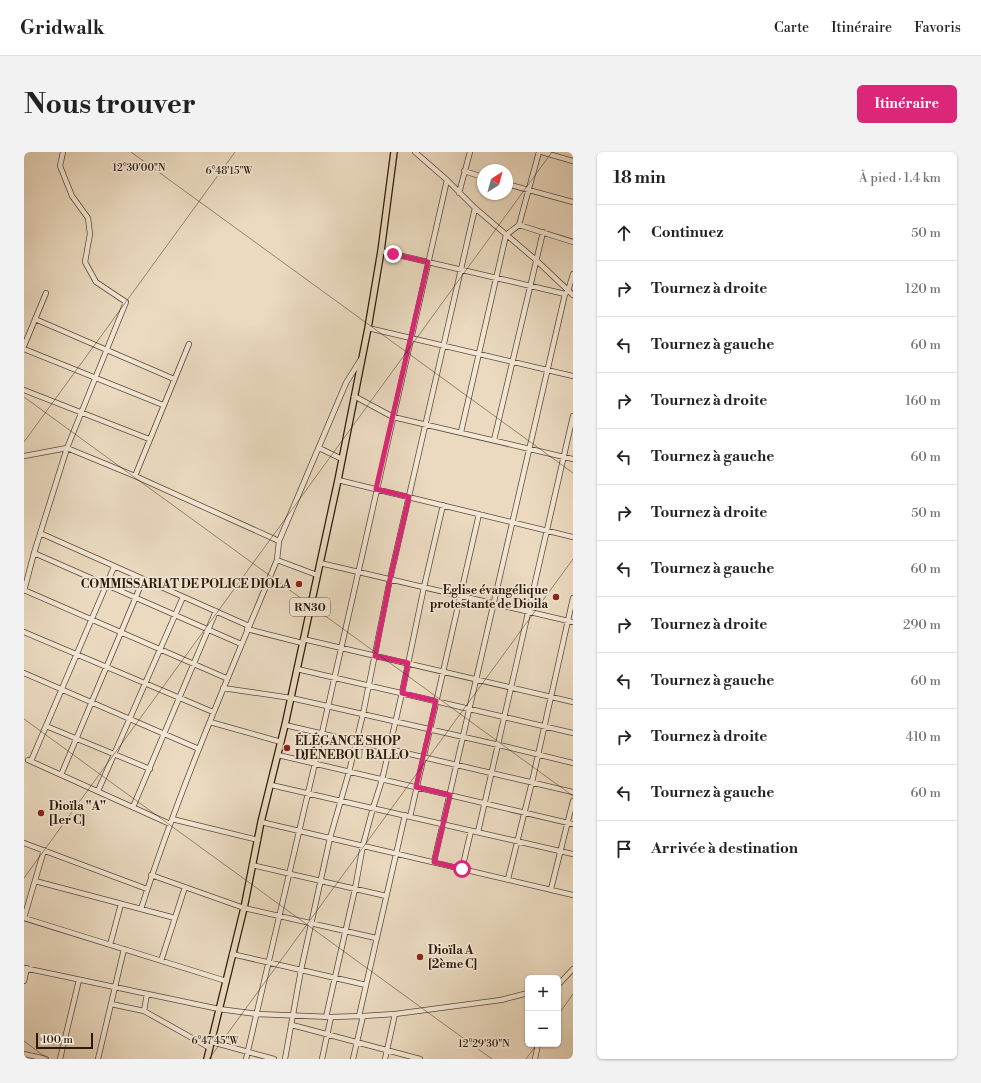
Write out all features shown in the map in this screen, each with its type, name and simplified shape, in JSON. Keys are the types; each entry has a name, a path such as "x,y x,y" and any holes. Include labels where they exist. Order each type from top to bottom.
{"main road":[{"name":"RN30","path":"207,1059 244,908 261,822 285,725 338,480 368,328 381,251 394,152"}],"street":[{"path":"63,152 60,166 72,196 88,218 90,234 85,262 96,282 126,302 67,448 40,533 24,590 226,678"},
{"path":"415,152 447,180 475,208 569,289 573,295"},
{"path":"459,193 470,152"},
{"path":"461,432 506,235 519,225 539,152"},
{"path":"542,152 573,161"},
{"path":"464,171 477,175"},
{"path":"246,1059 322,733 447,180"},
{"path":"513,186 573,202"},
{"path":"285,1059 292,1025 292,1016 300,970 330,838 363,714 390,579 475,208"},
{"path":"519,225 573,242"},
{"path":"494,440 543,232"},
{"path":"381,251 530,286 569,289"},
{"path":"434,862 458,765 476,680 548,370 573,274"},
{"path":"46,293 24,348 163,405"},
{"path":"35,320 174,378"},
{"path":"368,328 573,376"},
{"path":"134,476 189,344"},
{"path":"141,909 151,875 226,678 277,560 279,541 346,383 361,359"},
{"path":"24,390 149,440"},
{"path":"354,396 393,416 573,458"},
{"path":"478,832 573,416"},
{"path":"24,456 67,448 134,476 279,541"},
{"path":"319,448 342,459"},
{"path":"338,480 573,537"},
{"path":"322,1059 335,978 363,846 372,808 382,780 396,721 443,505"},
{"path":"353,1059 366,985 395,853 424,757 479,514"},
{"path":"40,533 143,580 216,611 248,628 408,663 573,702"},
{"path":"34,553 241,644"},
{"path":"277,560 317,575"},
{"path":"320,563 570,621"},
{"path":"114,567 46,726 29,761 170,824"},
{"path":"61,775 143,580"},
{"path":"98,791 183,597"},
{"path":"508,879 532,782 550,697 570,621 573,598"},
{"path":"134,808 216,611"},
{"path":"24,632 213,712"},
{"path":"297,669 573,733"},
{"path":"24,673 199,749"},
{"path":"223,688 290,698 396,721 573,763"},
{"path":"210,722 281,742"},
{"path":"285,725 573,792"},
{"path":"46,726 150,769"},
{"path":"278,755 573,824"},
{"path":"271,785 573,854"},
{"path":"551,890 573,800"},
{"path":"172,819 258,840"},
{"path":"261,822 573,894"},
{"path":"462,869 471,830"},
{"path":"24,843 147,889"},
{"path":"44,850 24,918 226,980"},
{"path":"252,865 386,896"},
{"path":"151,875 244,908 376,938"},
{"path":"35,881 175,918"},
{"path":"161,961 185,887"},
{"path":"110,945 121,904"},
{"path":"98,1059 124,949"},
{"path":"232,954 366,985"},
{"path":"24,981 25,968 219,1009 257,1014 328,1017 395,1014 501,1000 525,994"},
{"path":"561,982 573,969"},
{"path":"60,1059 79,980"},
{"path":"144,1011 146,994"},
{"path":"111,1004 144,1011 211,1045 274,1059"},
{"path":"386,1059 395,1014"},
{"path":"292,1025 420,1059"},
{"path":"535,1059 537,1047"},
{"path":"24,1054 46,1059"}],"place":[{"name":"COMMISSARIAT DE POLICE DIOLA","path":"299,584"},
{"name":"Eglise évangélique protestante de Dioila","path":"556,597"},
{"name":"ÉLÉGANCE SHOP DJÉNEBOU BALLO","path":"287,748"},
{"name":"Dioïla ''A'' [1er C]","path":"41,813"},
{"name":"Dioïla A [2ème C]","path":"420,957"}],"route":[{"path":"393,254 428,262 376,489 409,497 390,579 375,656 408,663 402,693 436,701 416,787 450,795 434,862 462,869"}]}
